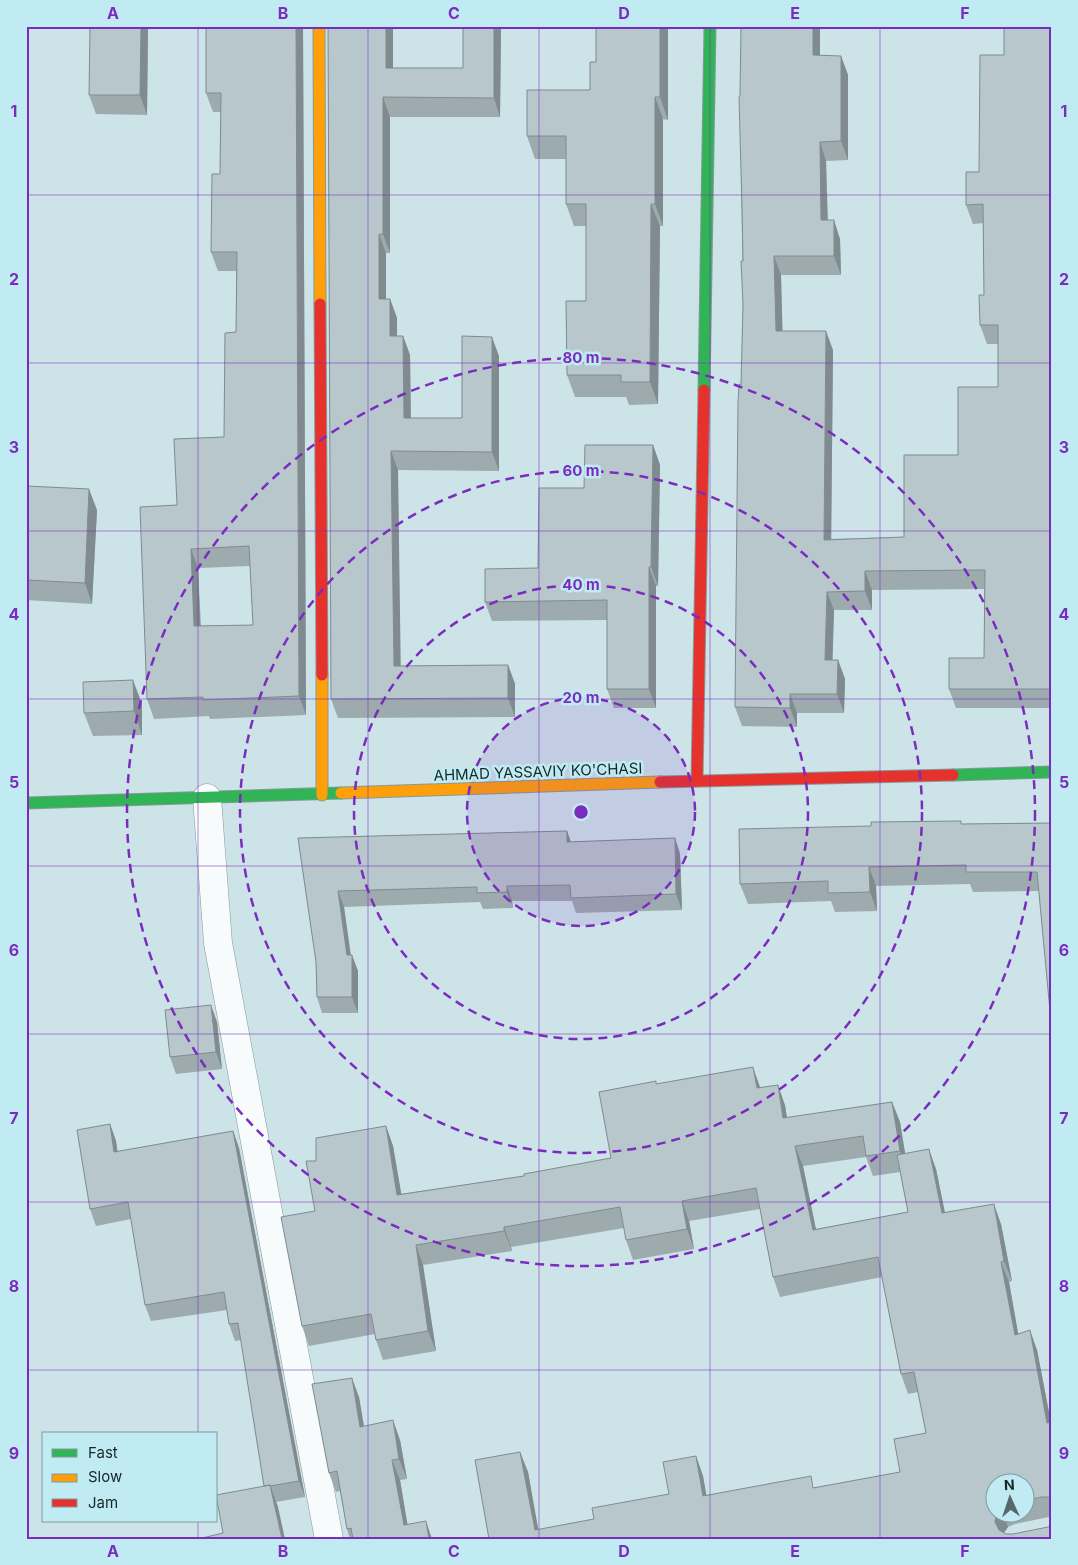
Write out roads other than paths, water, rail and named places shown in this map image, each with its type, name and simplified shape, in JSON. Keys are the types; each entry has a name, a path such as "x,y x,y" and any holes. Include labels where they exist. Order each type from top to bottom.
{"street":[{"path":"319,26 322,794"},
{"path":"697,781 710,26"},
{"name":"AHMAD YASSAVIY KO'CHASI","path":"26,803 697,781 1052,772"},
{"path":"207,798 218,943 329,1539"}]}
